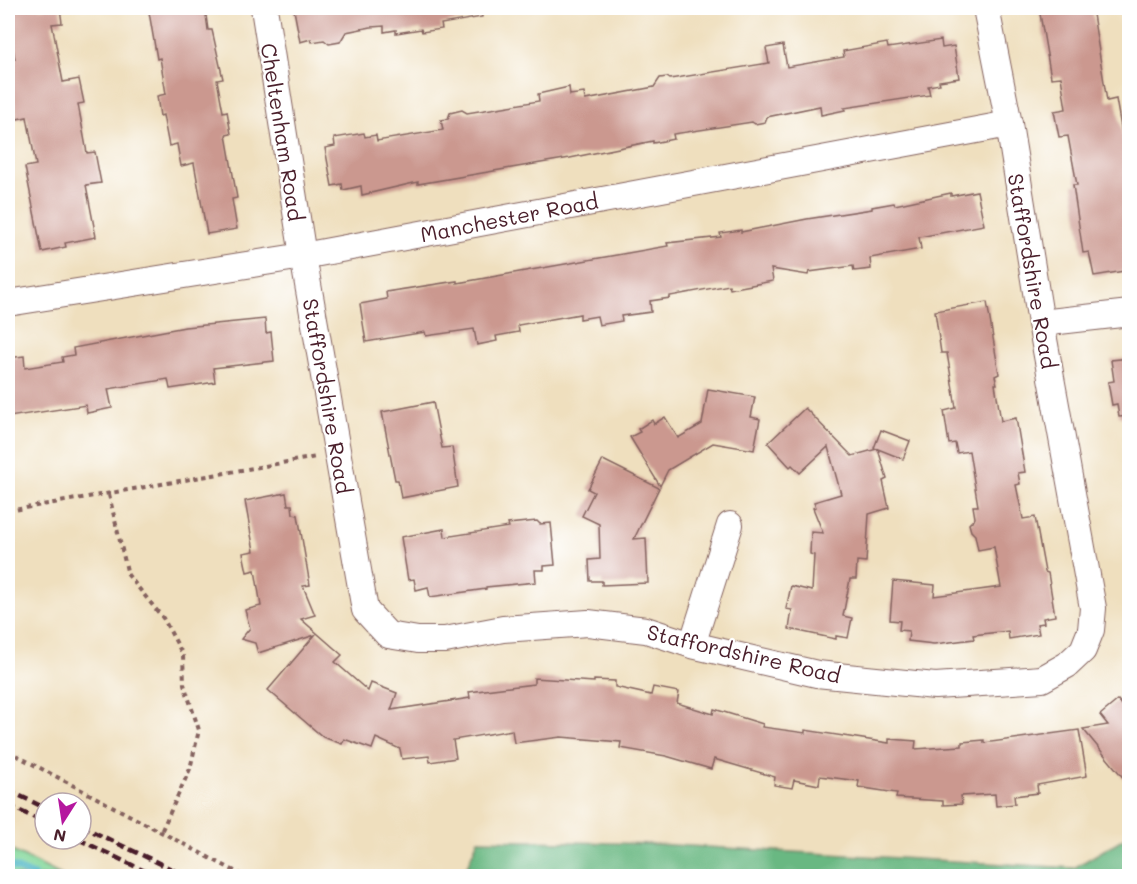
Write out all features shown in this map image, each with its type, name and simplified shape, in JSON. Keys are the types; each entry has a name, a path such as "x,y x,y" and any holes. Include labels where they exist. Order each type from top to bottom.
{"street":[{"name":"Cheltenham Road","path":"264,8 303,256"},
{"name":"Staffordshire Road","path":"303,256 365,610 388,635 418,640 445,640 503,629 588,623 646,630 692,645 817,674 935,686 1042,679 1067,665 1083,650 1091,630 1093,608 1041,323 1009,124 986,8"},
{"name":"Manchester Road","path":"8,303 303,256 1009,124"},
{"path":"1041,323 1130,313"},
{"path":"692,645 730,525"}],"path":[{"path":"8,511 338,453"},
{"path":"109,495 128,575 163,618 183,655 184,684 199,730 190,769 161,832"},
{"path":"8,751 243,876"}],"green space":[{"path":"1129,835 1129,876 463,876 478,840 655,844 1074,868"},
{"path":"8,849 63,876 8,876"}],"building":[{"path":"9,8 60,8 62,23 52,24 63,82 79,79 84,103 78,104 87,153 95,152 101,183 86,185 96,237 65,243 66,247 42,252 25,167 36,165 27,117 17,119 8,71 8,60 15,59"},
{"path":"176,8 205,8 208,30 212,30 223,79 217,80 223,112 227,111 231,134 226,135 237,198 232,199 237,229 207,234 194,163 181,166 177,144 169,146 163,115 160,116 157,96 166,94 149,12"},
{"path":"305,8 481,8 482,17 441,24 442,29 422,32 421,29 396,33 396,30 384,32 384,26 371,27 346,32 340,42 329,44 324,40 312,42 311,39 300,42 294,10"},
{"path":"1039,8 1092,8 1107,101 1116,99 1127,161 1130,160 1130,270 1094,276 1089,252 1083,253 1073,185 1077,185 1068,136 1059,137 1054,111 1066,109 1061,77 1051,78"},
{"path":"941,40 942,48 954,46 959,78 939,81 940,84 928,86 930,95 844,108 845,110 821,115 820,106 767,117 765,122 755,124 752,122 673,134 674,139 418,184 418,182 362,195 361,186 343,190 342,184 332,186 325,148 335,146 334,138 364,133 365,137 376,135 377,141 443,130 441,120 448,119 450,113 462,110 467,113 539,101 538,94 569,87 570,95 584,93 585,100 654,87 660,78 670,79 769,63 766,48 783,45 787,67 844,57 843,51 887,43 888,48"},
{"path":"977,191 984,225 919,237 921,249 870,258 871,269 854,271 853,266 809,272 808,275 771,269 773,281 730,289 729,285 650,301 651,312 621,316 622,321 599,325 597,316 580,319 580,314 518,325 519,332 496,336 497,341 477,345 474,329 426,336 425,332 366,342 360,304 387,299 386,292 457,281 457,283 668,246 667,243 721,237 720,233 741,230 741,232 951,193 951,196"},
{"path":"987,302 999,374 995,376 997,384 995,384 1001,421 1016,418 1025,472 1018,473 1020,484 1016,485 1023,519 1035,517 1055,616 1043,618 1044,623 1037,624 1039,634 1009,639 1008,631 973,635 974,639 934,644 908,641 909,631 899,630 900,621 890,620 893,581 935,585 934,596 1001,587 994,547 978,550 975,535 969,524 975,518 973,506 978,506 969,451 957,453 955,443 949,444 944,411 956,408 947,353 941,353 935,311"},
{"path":"265,319 266,333 271,332 274,361 213,368 215,382 170,389 168,379 108,389 112,408 87,413 86,405 9,417 8,358 24,356 25,368 63,362 62,357 74,355 73,348 185,327"},
{"path":"1130,358 1130,416 1119,417 1117,404 1112,405 1108,382 1114,381 1111,360"},
{"path":"708,389 755,397 751,417 760,419 754,450 713,443 668,470 660,486 630,437 640,432 638,429 652,420 654,424 665,417 678,438 702,424"},
{"path":"433,402 442,448 452,447 458,487 401,498 398,480 395,480 382,412"},
{"path":"805,408 852,456 877,449 874,448 881,430 910,441 903,459 878,449 887,479 883,481 889,508 869,514 866,562 857,561 856,579 850,579 843,616 852,618 848,638 836,636 836,639 789,629 792,610 786,609 791,586 812,591 814,555 810,554 811,532 823,533 813,508 816,507 814,502 841,494 828,447 800,473 792,465 790,467 768,443"},
{"path":"603,460 659,488 634,539 646,538 648,583 602,585 602,581 590,581 589,560 600,559 599,524 582,516 594,492 588,489"},
{"path":"286,493 288,505 292,505 293,514 298,515 310,585 303,586 315,615 301,619 342,655 335,662 368,691 371,683 397,693 391,710 470,698 469,692 534,684 534,678 615,681 615,687 651,695 653,687 679,692 677,703 713,714 714,709 763,724 762,727 805,733 805,730 889,743 889,739 916,741 915,749 962,746 962,742 984,740 984,743 1079,730 1087,776 1037,785 1038,793 1014,796 1015,804 996,806 995,794 961,796 962,804 943,805 943,801 896,798 897,793 858,787 859,781 820,776 819,785 794,780 792,788 774,785 775,777 714,759 711,769 666,756 620,748 621,742 561,737 514,743 512,730 453,740 456,758 430,762 429,756 402,759 400,749 376,738 372,749 344,739 342,744 323,737 268,690 315,635 258,653 255,643 241,639 250,628 245,610 261,606 255,570 247,572 243,553 254,551 245,501"},
{"path":"537,521 540,524 551,523 555,565 544,566 544,570 535,570 536,582 486,587 486,589 430,597 428,587 416,590 414,579 408,580 401,537 444,529 445,537 509,527 508,524"},
{"path":"1130,697 1130,786 1083,729 1108,725 1100,715 1118,700 1122,705"}],"waterway":[{"path":"8,865 34,876"}],"railway":[{"path":"8,790 33,802"},
{"path":"8,805 33,817"},
{"path":"93,832 186,876"},
{"path":"93,846 155,876"}]}
